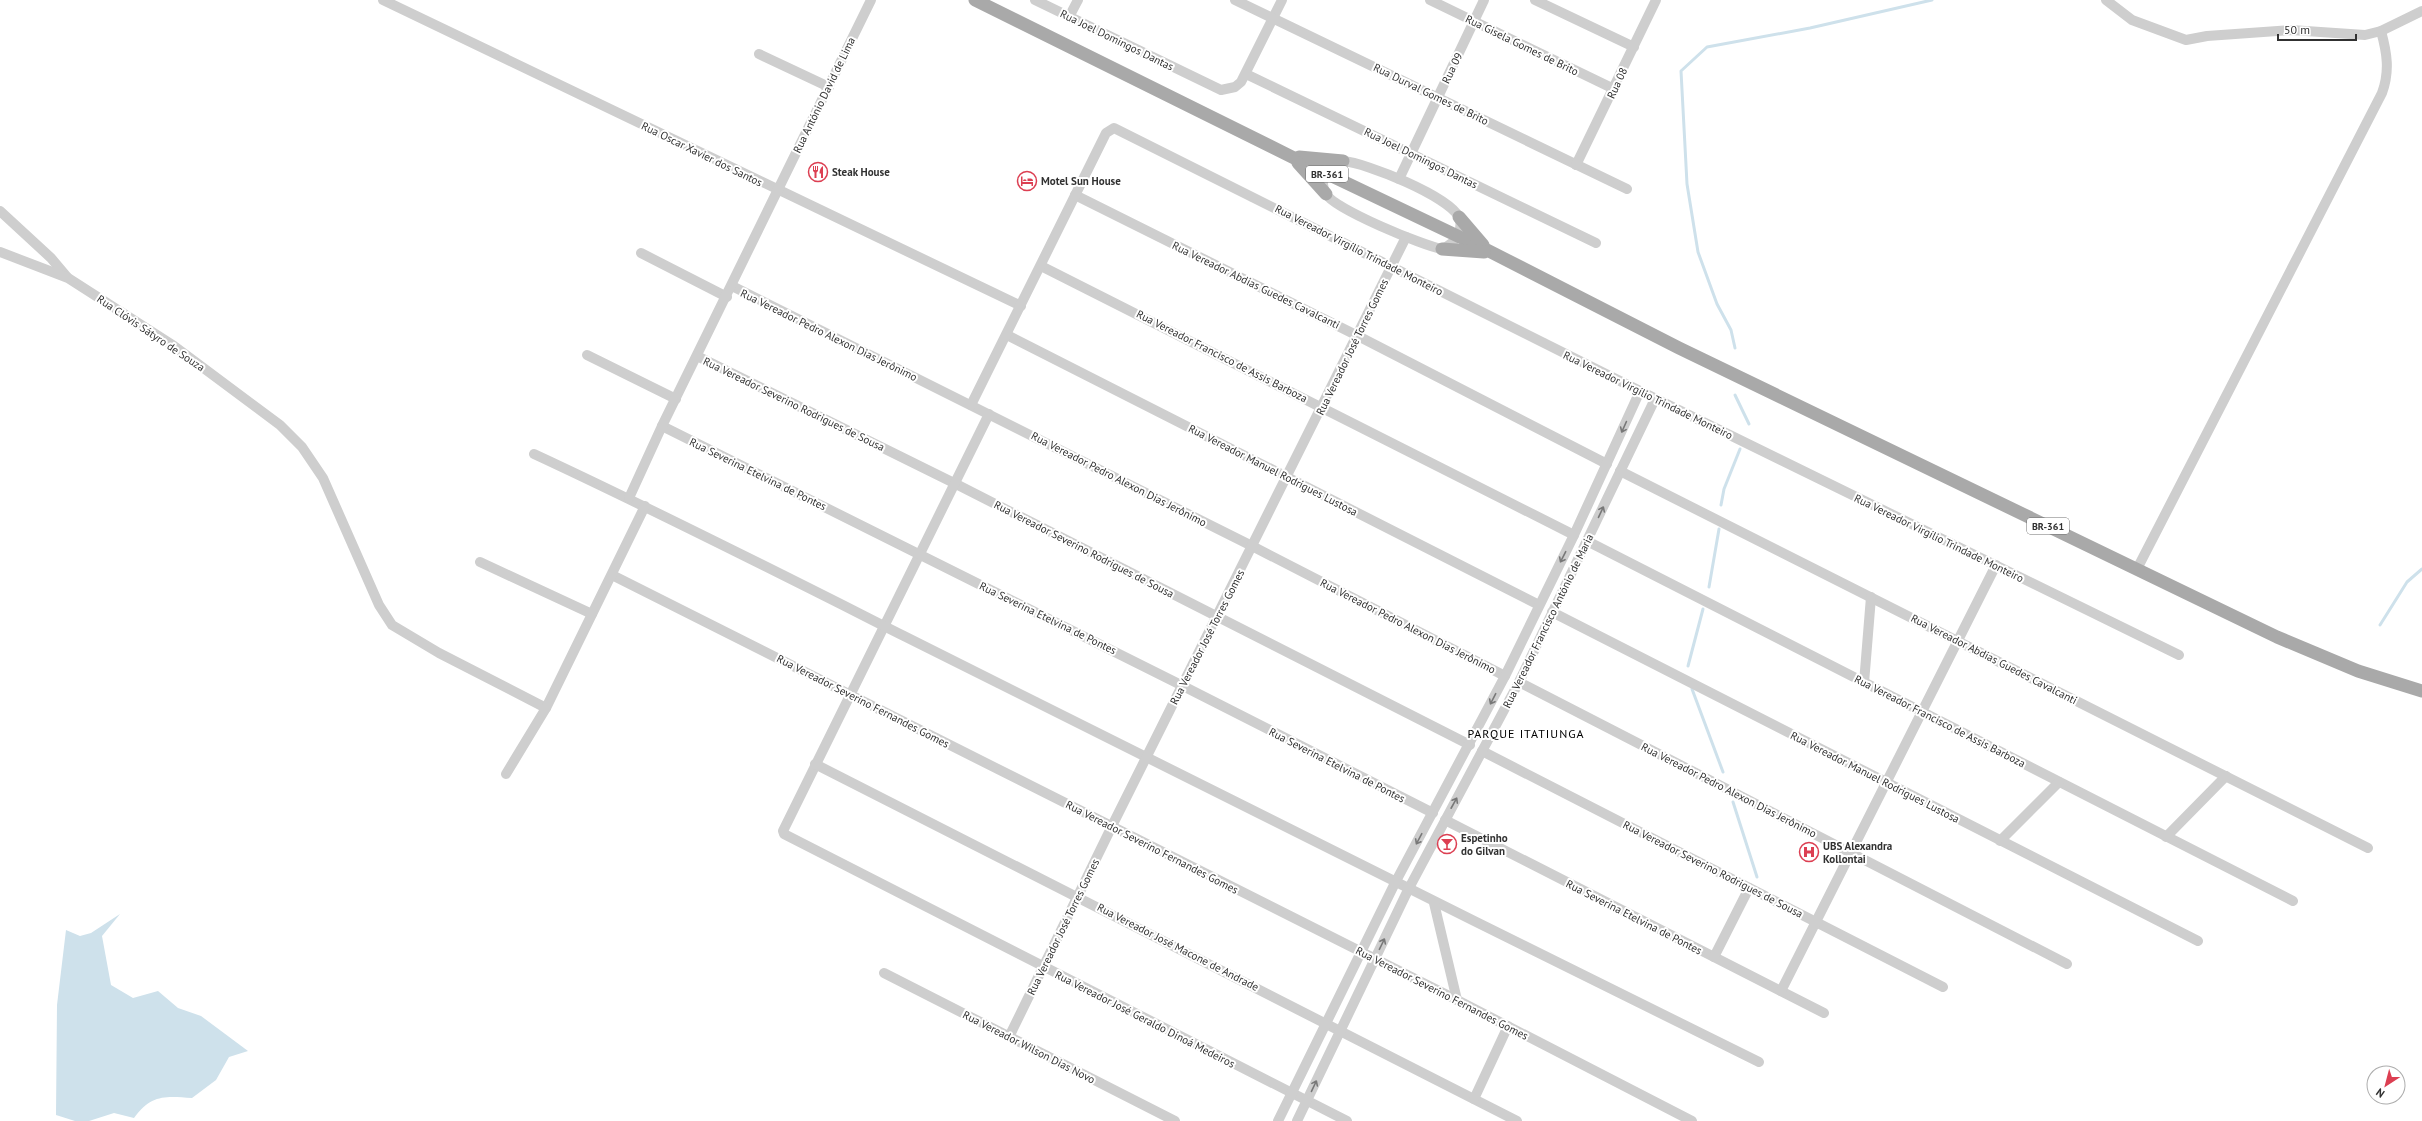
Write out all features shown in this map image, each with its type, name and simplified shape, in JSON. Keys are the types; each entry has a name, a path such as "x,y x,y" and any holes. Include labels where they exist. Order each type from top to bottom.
{"main road":[{"name":"BR-361","path":"975,0 1326,174 1458,235 1679,348 2277,637 2358,670 2422,691"},
{"path":"1292,157 1343,161"},
{"path":"1292,157 1326,194"},
{"path":"1458,217 1489,251"},
{"path":"1442,249 1489,251"}],"street":[{"name":"Rua Oscar Xavier dos Santos","path":"383,0 476,43 777,190 1020,306"},
{"name":"Rua António David de Lima","path":"629,498 662,426 871,0"},
{"name":"Rua Joel Domingos Dantas","path":"1035,0 1221,90 1235,87 1246,74 1596,243"},
{"path":"1069,17 1078,0"},
{"name":"Rua Durval Gomes de Brito","path":"1235,0 1627,189"},
{"path":"1246,74 1282,0"},
{"name":"Rua Gisela Gomes de Brito","path":"1430,0 1614,89"},
{"name":"Rua 09","path":"1399,179 1484,0"},
{"path":"1535,0 1634,47"},
{"name":"Rua 08","path":"1576,165 1656,0"},
{"path":"2106,0 2132,20 2186,40 2207,36 2285,31 2365,35 2382,31 2422,11"},
{"path":"2137,569 2382,93 2388,78 2388,57 2382,31"},
{"path":"759,54 829,87"},
{"name":"Rua Vereador Virgílio Trindade Monteiro","path":"1075,195 1106,133 1114,128 1120,130 1655,399 2179,655"},
{"path":"1343,161 1378,170 1399,179 1447,205 1458,217 1460,227 1454,242 1442,249 1426,246 1344,208 1326,194 1324,180 1330,168 1343,161"},
{"path":"971,405 1075,195"},
{"name":"Rua Vereador Abdias Guedes Cavalcanti","path":"1075,195 1358,336 1607,464"},
{"path":"0,211 51,258 68,278"},
{"name":"Rua Vereador José Torres Gomes","path":"1010,1037 1112,826 1358,336 1406,237"},
{"name":"Rua Clóvis Sátyro de Souza","path":"0,252 68,278 184,353 289,434 302,447 323,478 379,605 392,625 439,653 546,708"},
{"path":"640,253 727,296"},
{"name":"Rua Vereador Francisco de Assis Barboza","path":"1041,266 1322,406 1574,535"},
{"name":"Rua Vereador Pedro Alexon Dias Jerônimo","path":"732,286 1252,546 1505,676"},
{"name":"Rua Vereador Manuel Rodrigues Lustosa","path":"1007,335 1539,605"},
{"path":"587,355 676,399"},
{"name":"Rua Vereador Severino Rodrigues de Sousa","path":"697,356 954,483 1470,745"},
{"path":"1278,1121 1328,1024 1396,883 1505,676 1574,535 1640,391"},
{"name":"Rua Vereador Francisco António de Maria","path":"1297,1121 1408,890 1519,682 1655,399"},
{"path":"815,764 989,414"},
{"name":"Rua Severina Etelvina de Pontes","path":"662,426 1183,686 1433,814"},
{"path":"534,454 629,498 1147,756 1434,903 1759,1062"},
{"name":"Rua Vereador Abdias Guedes Cavalcanti","path":"1620,471 1958,640 2368,848"},
{"path":"506,774 546,708 645,506"},
{"name":"Rua Vereador Francisco de Assis Barboza","path":"1587,541 2293,901"},
{"path":"480,562 592,614"},
{"path":"1782,991 1996,565"},
{"name":"Rua Vereador Severino Fernandes Gomes","path":"612,575 1112,826 1374,960 1457,1000 1692,1121"},
{"path":"1864,683 1871,597"},
{"name":"Rua Vereador Manuel Rodrigues Lustosa","path":"1552,612 1886,784 2198,941"},
{"name":"Rua Vereador Pedro Alexon Dias Jerônimo","path":"1519,682 2068,964"},
{"name":"Rua Vereador Severino Rodrigues de Sousa","path":"1482,751 1943,987"},
{"name":"Rua Vereador José Geraldo Dinoá Medeiros","path":"815,764 783,831 793,841 1043,966 1347,1121"},
{"name":"Rua Vereador José Macone de Andrade","path":"815,764 1079,896 1474,1098 1500,1117 1517,1121"},
{"path":"2166,836 2226,776"},
{"path":"2000,841 2059,782"},
{"name":"Rua Severina Etelvina de Pontes","path":"1445,820 1824,1013"},
{"path":"1714,957 1749,888"},
{"path":"1434,903 1457,1000"},
{"name":"Rua Vereador Wilson Dias Novo","path":"884,973 1175,1121"},
{"path":"1474,1098 1508,1026"}],"water":[{"path":"120,914 102,936 111,985 133,998 158,991 178,1008 201,1016 248,1051 229,1057 216,1080 192,1098 160,1098 147,1104 134,1118 114,1113 89,1121 75,1121 56,1115 57,1005 66,930 80,936 91,933"}],"waterway":[{"path":"1735,348 1731,330 1717,304 1698,252 1687,184 1681,71 1707,47 1810,28 1932,0"},
{"path":"1735,395 1749,424"},
{"path":"1721,505 1724,489 1740,449"},
{"path":"1709,587 1719,529"},
{"path":"2380,625 2407,582 2422,569"},
{"path":"1688,666 1703,609"},
{"path":"1692,689 1723,772"},
{"path":"1733,802 1757,877"}],"place":[{"name":"Steak House","path":"818,172"},
{"name":"Motel Sun House","path":"1027,181"},
{"name":"Espetinho do Gilvan","path":"1447,844"},
{"name":"UBS Alexandra Kollontai","path":"1809,852"}],"district":[{"name":"PARQUE ITATIUNGA","path":"1526,733"}]}
